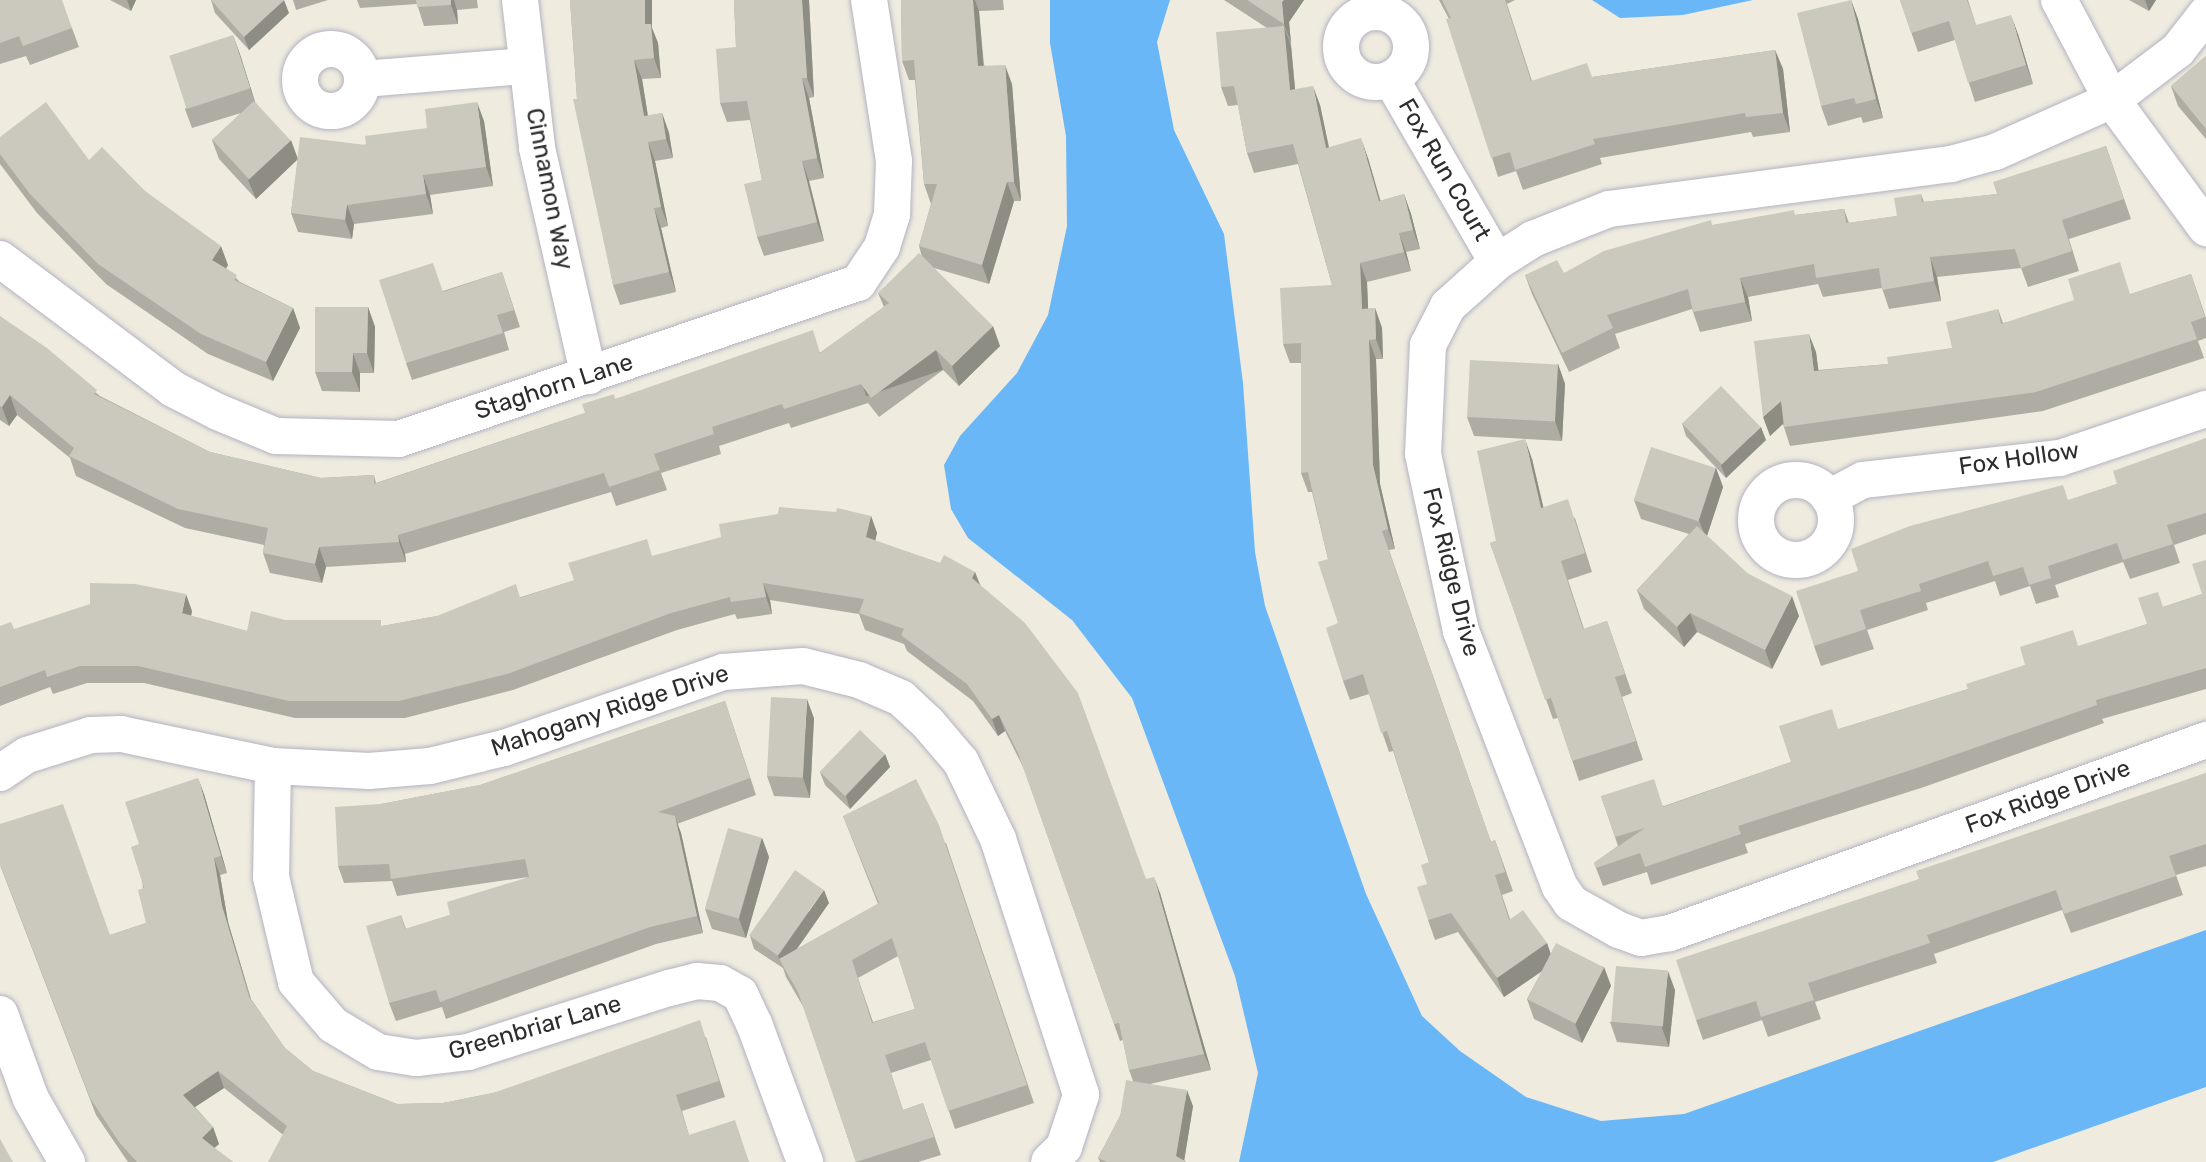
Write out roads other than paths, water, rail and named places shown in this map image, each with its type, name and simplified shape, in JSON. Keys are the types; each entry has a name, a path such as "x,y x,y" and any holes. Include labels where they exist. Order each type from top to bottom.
{"street":[{"name":"Cinnamon Way","path":"520,0 537,148 589,376"},
{"name":"Staghorn Lane","path":"0,259 173,389 276,436 399,439 858,283 882,247 893,202 894,161 869,0"},
{"path":"2059,0 2112,100 2206,228"},
{"name":"Fox Ridge Drive","path":"2206,14 2178,50 2112,100 2055,129 1951,164 1609,209 1533,239 1497,262 1448,306 1428,345 1423,454 1461,631 1560,887 1571,903 1641,938 1670,933 2206,740"},
{"path":"363,79 526,66"},
{"name":"Fox Run Court","path":"1391,79 1497,262"},
{"name":"Fox Hollow","path":"1829,498 1863,480 2060,458 2206,409"},
{"name":"Mahogany Ridge Drive","path":"0,773 27,755 65,743 121,734 273,766 369,771 430,766 504,748 723,672 764,665 803,666 901,698 961,762 984,803 1074,1061 1081,1095 1078,1108 1064,1147 1049,1162"},
{"name":"Greenbriar Lane","path":"273,766 273,888 296,982 333,1025 378,1052 417,1058 468,1052 697,981 720,983 740,994 755,1026 805,1162"},
{"path":"0,1014 31,1099 67,1162"}],"water":[{"path":"1050,0 1170,0 1157,42 1174,130 1224,234 1243,383 1255,552 1265,606 1366,894 1422,1016 1460,1051 1526,1097 1601,1121 1684,1114 2206,930 2206,1087 1993,1162 1239,1162 1258,1073 1235,976 1132,698 1072,620 968,538 951,509 944,465 960,436 1017,373 1048,315 1067,226 1066,136 1050,43"},
{"path":"1592,0 1753,0 1683,15 1620,18"}]}
